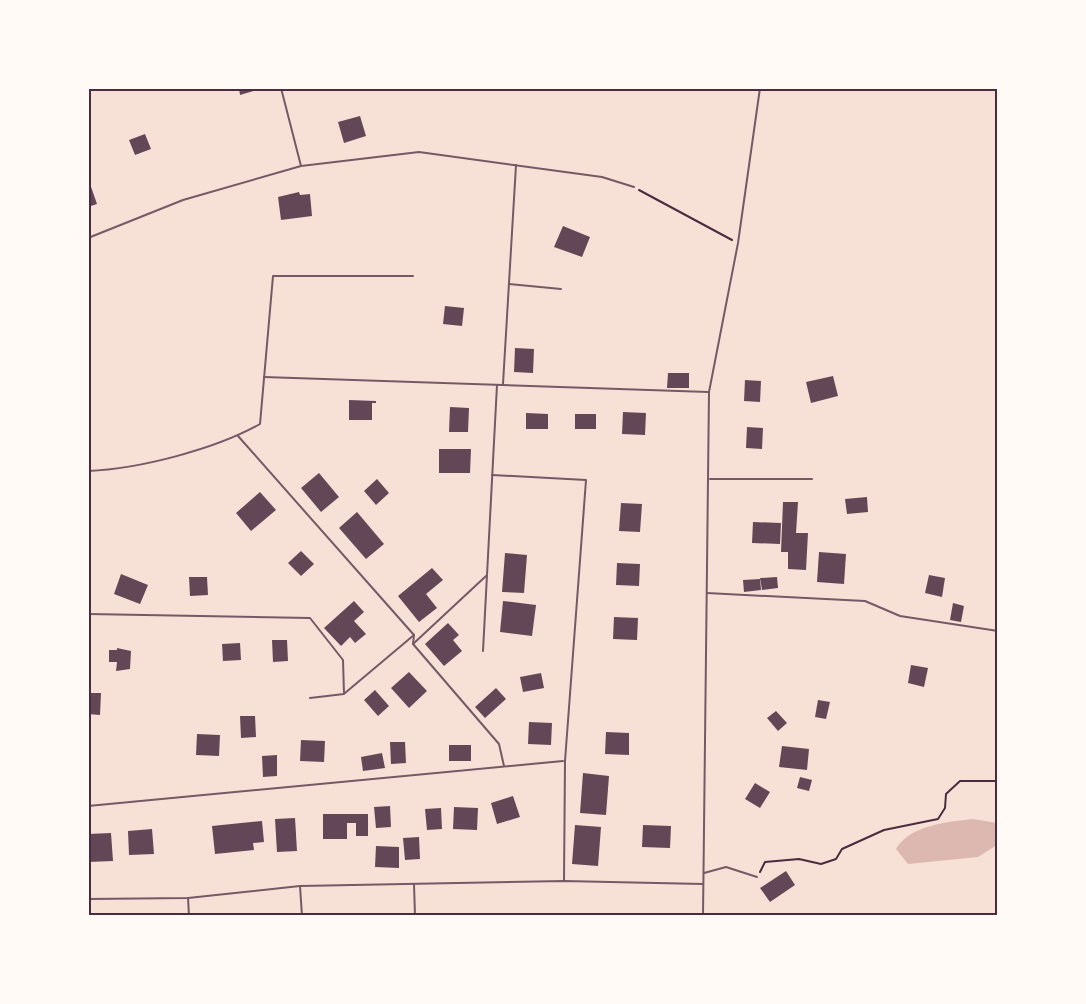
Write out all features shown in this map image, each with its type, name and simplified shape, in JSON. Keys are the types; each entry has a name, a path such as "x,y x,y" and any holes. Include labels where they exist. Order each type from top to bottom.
{"lane":[{"path":"281,88 301,166"},
{"path":"703,915 709,392 738,243 760,88"},
{"path":"88,238 183,200 301,166 419,152 602,177 634,187"},
{"path":"503,385 516,165"},
{"path":"88,471 149,462 238,436 260,424 273,276 413,276"},
{"path":"509,284 561,288"},
{"path":"264,377 709,392"},
{"path":"483,651 497,385"},
{"path":"238,436 414,635 413,644 499,744 504,766"},
{"path":"492,475 586,480 565,760 564,882"},
{"path":"709,479 812,479"},
{"path":"413,644 487,575"},
{"path":"707,593 865,601 900,616 998,631"},
{"path":"88,614 310,618 343,660 344,694"},
{"path":"310,698 344,694 414,635"},
{"path":"88,806 565,760"},
{"path":"704,873 726,867 757,877"},
{"path":"88,899 188,898 300,886 564,882 703,884"},
{"path":"414,884 415,915"},
{"path":"300,886 302,915"},
{"path":"188,898 189,915"}],"path":[{"path":"634,187 738,243"},
{"path":"757,877 765,862 799,860 821,864 836,859 842,849 884,830 938,819 945,808 946,794 960,781 998,781"}],"shaded area":[{"path":"973,819 997,823 997,845 978,857 908,864 896,849 910,835 930,826"}],"building":[{"path":"239,88 260,88 260,89 240,95"},
{"path":"360,116 366,136 344,143 338,122"},
{"path":"145,134 151,149 135,155 129,140"},
{"path":"88,182 97,204 88,207"},
{"path":"299,192 300,195 310,194 312,216 281,220 278,197"},
{"path":"563,226 590,237 582,257 554,247"},
{"path":"445,306 464,308 462,326 443,324"},
{"path":"515,348 534,349 533,373 514,372"},
{"path":"668,373 689,373 689,388 667,388"},
{"path":"833,376 838,396 811,403 806,382"},
{"path":"745,380 761,381 760,402 744,401"},
{"path":"349,400 376,401 372,403 372,420 349,420"},
{"path":"450,407 469,408 468,432 449,432"},
{"path":"623,412 646,413 645,435 622,434"},
{"path":"526,413 548,414 548,429 526,429"},
{"path":"575,414 596,414 596,429 575,429"},
{"path":"747,427 763,428 762,449 746,448"},
{"path":"439,449 471,449 470,473 439,473"},
{"path":"319,473 339,497 321,512 301,488"},
{"path":"377,479 389,493 376,505 364,491"},
{"path":"260,492 276,510 251,531 236,513"},
{"path":"867,497 868,512 847,514 845,499"},
{"path":"783,502 798,502 796,533 808,533 806,570 788,569 788,552 781,552"},
{"path":"621,503 642,504 640,532 619,531"},
{"path":"357,512 384,544 366,559 339,528"},
{"path":"753,522 781,523 780,544 752,543"},
{"path":"301,551 314,564 301,576 288,563"},
{"path":"819,552 846,554 844,584 817,582"},
{"path":"505,553 527,555 524,593 502,592"},
{"path":"617,563 640,564 639,586 616,585"},
{"path":"432,568 443,580 426,594 437,608 419,622 398,596"},
{"path":"121,574 148,585 140,604 114,594"},
{"path":"929,575 945,578 942,597 925,593"},
{"path":"189,577 207,577 208,595 190,596"},
{"path":"777,577 778,588 762,590 760,578"},
{"path":"760,579 761,590 744,592 743,580"},
{"path":"354,601 364,612 354,621 366,634 355,643 350,637 341,646 324,628"},
{"path":"503,601 536,605 532,636 500,632"},
{"path":"953,603 964,606 961,622 950,620"},
{"path":"614,617 638,618 637,640 613,639"},
{"path":"448,623 459,635 453,640 462,651 444,666 425,644"},
{"path":"272,640 287,640 288,661 273,662"},
{"path":"240,643 241,660 223,661 222,644"},
{"path":"117,648 131,651 130,669 116,671 117,662 109,662 109,650 117,650"},
{"path":"911,665 928,668 924,687 908,683"},
{"path":"409,672 427,691 409,708 391,688"},
{"path":"541,673 544,688 523,692 520,677"},
{"path":"496,688 506,699 485,718 475,707"},
{"path":"375,690 389,706 378,716 364,700"},
{"path":"88,693 101,693 100,715 88,714"},
{"path":"818,700 830,702 826,719 815,717"},
{"path":"776,711 787,723 778,731 767,718"},
{"path":"240,716 255,716 256,737 241,738"},
{"path":"529,722 552,723 551,745 528,744"},
{"path":"606,732 629,733 629,755 605,754"},
{"path":"197,734 220,735 219,756 196,755"},
{"path":"301,740 325,741 324,762 300,761"},
{"path":"390,742 405,742 406,763 391,764"},
{"path":"449,745 471,745 471,761 449,761"},
{"path":"782,746 809,749 807,770 779,767"},
{"path":"382,753 385,768 363,771 361,757"},
{"path":"277,755 277,776 263,777 262,756"},
{"path":"583,773 609,776 606,815 580,813"},
{"path":"800,777 812,780 809,791 797,788"},
{"path":"755,783 770,792 760,808 745,799"},
{"path":"513,796 520,817 497,824 491,803"},
{"path":"390,806 391,827 376,828 374,807"},
{"path":"454,807 478,808 477,830 453,829"},
{"path":"441,808 442,829 427,830 425,809"},
{"path":"323,814 368,814 368,836 356,836 356,823 347,823 347,839 323,839"},
{"path":"295,818 297,851 277,852 275,819"},
{"path":"262,821 264,842 253,843 254,850 215,854 212,826"},
{"path":"575,825 601,827 598,866 572,864"},
{"path":"643,825 671,826 670,848 642,847"},
{"path":"152,829 154,854 129,855 128,831"},
{"path":"111,833 113,861 88,862 88,834"},
{"path":"419,837 420,859 405,860 403,838"},
{"path":"376,846 399,847 399,868 375,867"},
{"path":"786,871 795,885 770,902 760,888"}]}
